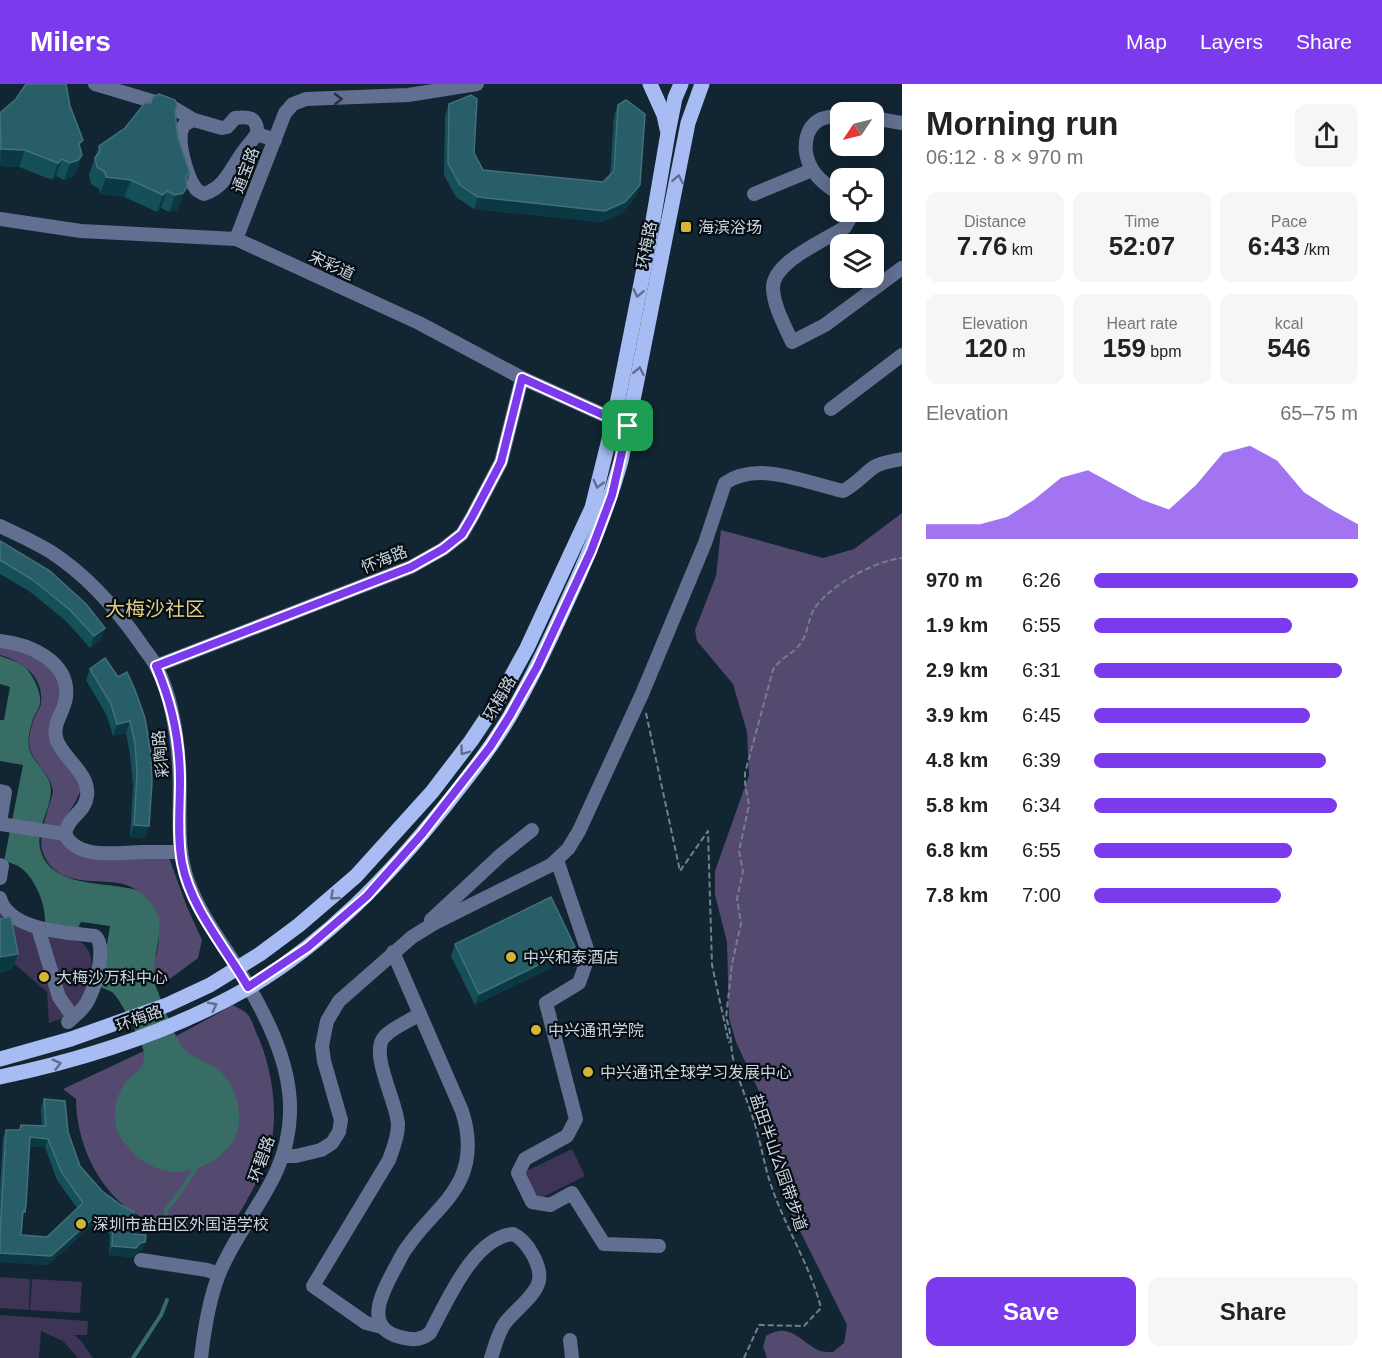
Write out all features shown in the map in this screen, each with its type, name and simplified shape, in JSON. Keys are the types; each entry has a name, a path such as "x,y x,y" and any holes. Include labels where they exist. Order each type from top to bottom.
{"main road":[{"path":"650,84 664,115 668,133"},
{"name":"环梅路","path":"0,1077 44,1067 129,1042 176,1023 248,987 301,952 367,896 422,834 490,747 537,667 591,551 609,503 621,461 621,422 650,238 675,98 681,84"},
{"name":"环梅路","path":"0,1059 31,1052 121,1023 167,1005 210,985 299,925 356,876 432,792 484,722 527,648 586,524 621,422 688,123 702,84"}],"street":[{"path":"95,84 172,107 194,120 222,128 227,127 235,118 248,117 255,120 258,126 257,134 244,150 235,167 221,185 204,194 196,189 182,151 180,135 185,124 194,120"},
{"name":"通宝路","path":"236,239 285,113 293,104 300,100 408,95 477,84"},
{"path":"830,117 822,119 811,127 806,141 806,155 812,170 830,187"},
{"path":"884,120 902,123"},
{"path":"257,134 275,140"},
{"path":"754,194 812,170"},
{"name":"宋彩道","path":"0,219 81,231 236,239 419,323 522,378 621,422"},
{"path":"848,222 845,227 788,262 778,270 774,278 772,288 775,299 792,342 825,325 902,268"},
{"path":"831,409 902,355"},
{"name":"怀海路","path":"156,666 411,567 443,549 462,534 501,462 522,378"},
{"path":"412,937 433,924 551,865 568,849 579,831 642,694 705,543 725,483 753,472 766,472 843,491 874,467 884,462 902,459"},
{"name":"彩陶路","path":"0,526 50,551 99,591 124,619 156,666 167,694 176,735 180,778 181,852 186,876 195,897 237,968"},
{"path":"0,641 19,643 40,652 58,668 66,684 66,699 56,723 56,738 62,752 81,774 87,785 87,797 83,808 59,833"},
{"path":"0,791 5,792 0,824 59,833 76,847 89,851 181,852"},
{"path":"283,1156 314,1153 327,1147 336,1138 341,1126 323,1052 323,1037 327,1021 339,1001 532,830"},
{"path":"557,860 589,956 579,983 546,1003 576,1119 567,1136 525,1158 518,1173 532,1202 550,1205 572,1193 604,1244 659,1246"},
{"path":"0,865 2,866 0,878"},
{"path":"0,898 8,912 19,921 38,928 95,936 99,939 101,944 99,962 91,996 84,1008 71,1020 59,998 38,928"},
{"path":"382,1327 378,1304 391,1276 407,1247 456,1187 466,1162 468,1147 467,1129 462,1111 393,952"},
{"name":"环碧路","path":"201,1358 212,1298 219,1274 240,1235 267,1194 283,1156 290,1114 285,1073 272,1033 237,968"},
{"path":"420,1014 385,1036 380,1042 383,1072 397,1116 396,1141 389,1160 313,1286 366,1323 382,1327 390,1334 413,1340 423,1338 430,1333 455,1283 472,1262 489,1244 504,1235 513,1233 525,1242 537,1267 539,1282 534,1291 503,1325 491,1358"},
{"path":"141,1260 207,1270 219,1274"},
{"path":"570,1340 572,1358"}],"path":[{"name":"盐田半山公园带步道","path":"744,1358 759,1325 804,1326 820,1308 815,1286 787,1228 770,1184 757,1130 731,1054 725,1013 741,923 737,899 743,871 739,851 749,805 744,783 745,773 773,670 781,659 795,650 802,642 813,611 828,594 872,565 888,559 902,558"},
{"path":"642,694 680,871 708,831 712,965 731,1054"}],"shaded area":[{"path":"902,513 902,1358 767,1358 763,1347 766,1336 774,1332 794,1334 818,1350 833,1352 844,1343 847,1325 788,1207 779,1174 778,1144 771,1117 736,1042 729,1018 727,942 715,895 715,871 749,775 747,732 733,684 697,641 695,630 716,576 721,530 823,558 854,549"},
{"path":"0,645 21,647 49,664 63,687 53,715 78,776 81,790 67,815 66,846 168,855 202,940 198,958 167,981 157,983 153,977 151,968 159,938 157,923 152,908 139,892 124,884 71,878 59,873 49,864 42,850 43,829 53,792 49,779 30,750 29,743 33,722 41,705 41,693 30,671 16,661 0,655"},
{"path":"0,656 25,667 34,679 40,695 40,704 29,736 29,748 48,779 51,791 39,841 45,860 52,869 62,875 85,882 134,889 151,903 159,919 154,982 172,1028 184,1049 218,1070 233,1090 239,1115 236,1135 221,1155 198,1168 174,1172 156,1168 145,1162 127,1146 116,1127 116,1103 122,1088 142,1066 144,1052 116,996 100,987 110,926 81,922 77,930 45,923 41,900 30,877 18,866 4,861 23,765 0,761 0,720 4,720 10,687 0,684"},
{"name":"大梅沙万科中心","path":"0,911 33,931 81,942 87,949 91,957 90,976 75,1014 49,1023 47,992 3,954 0,942"},
{"path":"233,1005 245,1012 251,1019 262,1045 270,1075 274,1123 265,1164 241,1210 233,1222 226,1227 206,1231 150,1221 119,1201 95,1171 81,1136 76,1099 63,1089 182,1033"},
{"path":"572,1149 585,1176 535,1201 522,1173"},
{"path":"0,1277 30,1279 29,1310 0,1308"},
{"path":"32,1279 82,1282 80,1313 30,1310"},
{"path":"0,1315 88,1321 87,1335 74,1335 93,1358 78,1358 63,1341 41,1331 39,1358 0,1358"}],"building":[{"path":"26,84 66,84 70,106 83,140 79,144 82,155 78,160 70,163 62,159 58,163 25,150 1,149 0,113 16,99"},
{"path":"159,94 175,100 177,105 175,112 178,138 190,173 186,176 187,187 183,193 175,195 167,191 163,195 131,180 106,177 105,172 97,167 95,158 100,151 99,146 125,128 145,103 151,103 153,97"},
{"path":"471,95 477,99 474,153 483,170 603,182 614,171 618,105 626,100 645,114 640,185 625,202 605,211 478,197 460,185 448,163 449,104"},
{"path":"0,541 50,571 86,604 105,628 94,636 70,610 33,580 0,560"},
{"path":"105,658 118,677 127,672 145,718 151,754 149,826 134,825 137,773 135,743 130,721 117,724 111,704 90,669"},
{"name":"中兴和泰酒店","path":"551,897 575,947 479,994 455,944"},
{"path":"11,917 18,954 0,957 0,919"},
{"path":"44,1099 65,1101 68,1132 80,1166 102,1191 134,1212 133,1234 146,1235 145,1242 140,1243 136,1248 112,1246 113,1225 97,1215 51,1256 0,1253 6,1130 20,1130 21,1125 46,1126","holes":["30,1137 48,1139 61,1171 83,1203 47,1237 21,1235 23,1211 25,1212 26,1205"]}],"waterway":[{"path":"165,1221 166,1210 196,1168"},
{"path":"133,1358 161,1315 167,1300"}],"place":[{"name":"海滨浴场","path":"686,227"},
{"name":"中兴和泰酒店","path":"511,957"},
{"name":"大梅沙万科中心","path":"44,977"},
{"name":"中兴通讯学院","path":"536,1030"},
{"name":"中兴通讯全球学习发展中心","path":"588,1072"},
{"name":"深圳市盐田区外国语学校","path":"81,1224"}],"district":[{"name":"大梅沙社区","path":"155,609"}],"route":[{"path":"522,378 628,426 612,495 591,551 537,667 490,747 422,834 367,896 308,947 248,987 202,911 186,876 179,839 180,778 176,735 165,686 156,666 411,567 443,549 462,534 501,462 522,378"}]}
